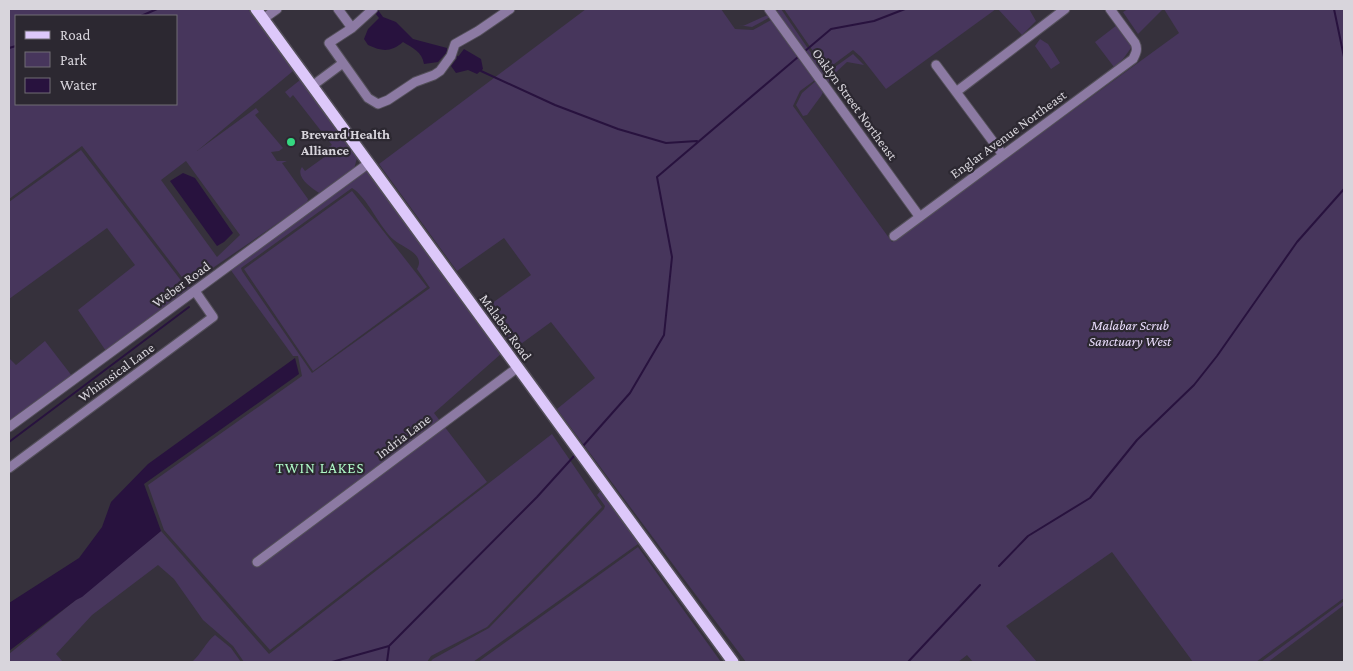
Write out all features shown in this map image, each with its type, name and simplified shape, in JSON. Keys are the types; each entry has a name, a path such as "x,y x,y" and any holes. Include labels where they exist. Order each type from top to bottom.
{"main road":[{"name":"Malabar Road","path":"256,9 733,662"}],"street":[{"path":"263,18 277,9"},
{"path":"338,9 352,28"},
{"path":"372,10 352,28 329,43 368,98 373,103 378,104 388,100 415,82 440,71 456,44 510,9"},
{"name":"Oaklyn Street Northeast","path":"769,9 920,216"},
{"path":"956,92 1065,9"},
{"name":"Englar Avenue Northeast","path":"894,236 1133,59 1137,48 1135,43 1110,9"},
{"path":"312,86 343,63"},
{"path":"936,65 1003,155"},
{"name":"Weber Road","path":"9,427 369,164"},
{"name":"Whimsical Lane","path":"9,468 213,317 195,291"},
{"name":"Indria Lane","path":"257,562 517,368"}],"green space":[{"path":"9,9 248,9 293,71 197,151 256,108 259,112 255,115 283,148 279,151 271,152 277,161 287,161 282,163 308,199 307,203 188,285 82,146 9,199","holes":["186,161 240,235 217,257 161,180"]},
{"name":"Malabar Scrub Sanctuary West","path":"586,9 721,9 735,29 753,30 773,19 815,80 800,91 793,106 892,242 1179,33 1164,9 1344,9 1344,598 1256,662 1193,662 1112,552 1006,626 1037,662 973,662 967,655 958,662 746,662 557,409 595,378 551,322 514,349 484,309 531,275 504,238 457,271 379,164"},
{"path":"781,9 824,72 828,72 853,54 864,65 847,62 832,76 821,96 807,115 803,116 796,105 802,93 817,80 772,16 752,27 743,26"},
{"path":"784,9 996,9 886,89 861,57 853,50 826,70"},
{"path":"998,9 1029,9 1036,21 1022,35"},
{"path":"1128,9 1163,9 1138,34 1123,12"},
{"path":"1117,25 1130,41 1131,48 1114,67 1095,42"},
{"path":"1040,39 1048,44 1060,63 1051,69 1035,46"},
{"path":"300,80 345,138 357,158 354,169 319,193 305,182 300,171 302,167 305,171 330,153 327,148 332,145 293,95 290,98 285,92"},
{"path":"81,150 186,287 190,287 220,266 106,351 78,310 135,265 107,228 9,299 9,202"},
{"path":"368,168 502,353 434,413 487,482 270,650 164,530 148,485 302,376 298,356 293,356 230,269","holes":["352,188 358,193 394,240 416,255 419,264 417,269 430,288 312,373 241,268"]},
{"path":"352,191 427,287 313,371 244,269"},
{"path":"45,341 72,376 9,423 9,358 16,365"},
{"path":"552,434 602,507 487,627 431,656 427,662 244,662 233,646 203,620 174,579 158,565 92,615 56,654 63,662 9,662 9,654 161,531 269,654"},
{"path":"602,489 729,662 725,662 638,544 473,662 430,662 489,628 604,509 605,506 597,495"},
{"path":"638,547 721,662 478,662"},
{"path":"1344,601 1344,605 1268,662 1261,662"},
{"path":"215,635 231,648 241,662 192,662"}],"water":[{"path":"378,10 383,17 396,22 413,39 447,48 447,52 438,62 424,64 419,53 403,42 395,48 387,50 368,45 364,39 368,29 379,18 375,13"},
{"path":"464,49 481,59 483,69 477,74 468,70 456,73 451,66"},
{"path":"183,173 195,178 233,233 217,246 170,181"},
{"path":"295,358 299,374 144,484 161,531 82,597 9,651 9,603 79,558 102,527 111,502 148,464"}],"waterway":[{"path":"143,15 157,9"},
{"path":"805,51 831,29 874,21 905,9"},
{"path":"1334,9 1344,57"},
{"path":"9,48 15,46"},
{"path":"454,55 459,58"},
{"path":"583,446 630,393 664,335 672,257 657,177 798,57"},
{"path":"481,71 555,105 618,129 666,143 697,141"},
{"path":"999,566 1028,536 1090,498 1137,440 1194,385 1217,356 1297,242 1344,189"},
{"path":"9,442 189,307"},
{"path":"332,662 389,646 537,497 575,455"},
{"path":"908,662 980,585"},
{"path":"387,662 389,647"}],"place":[{"name":"Brevard Health Alliance","path":"291,142"}],"district":[{"name":"TWIN LAKES","path":"320,468"}]}
